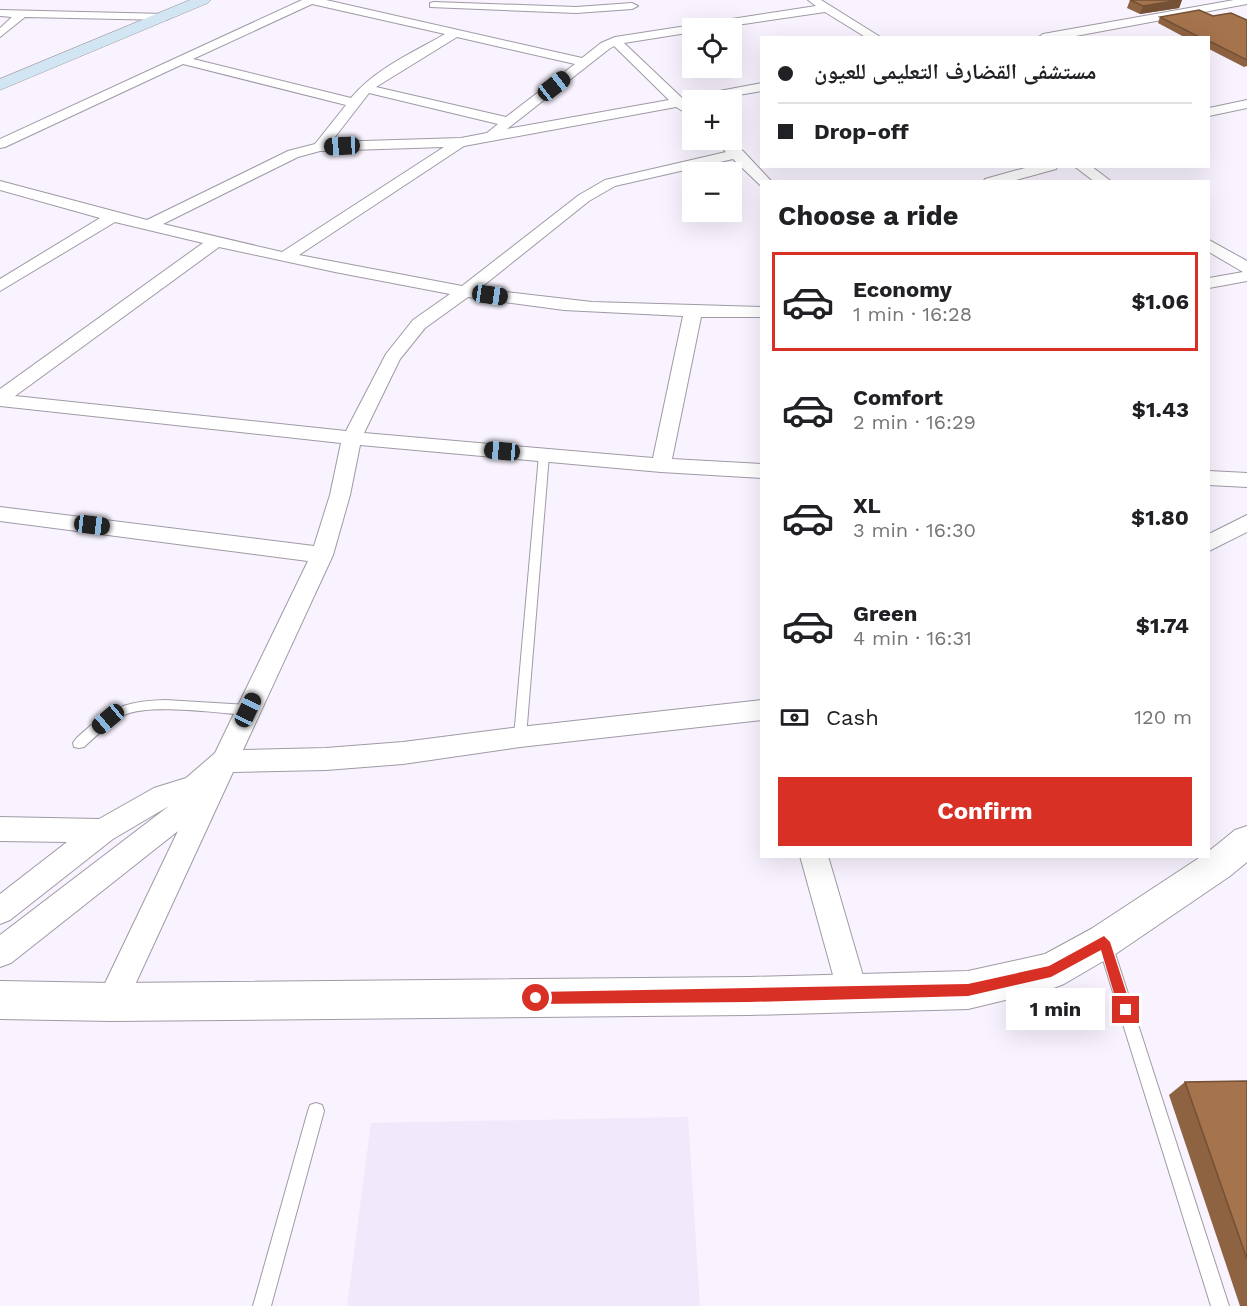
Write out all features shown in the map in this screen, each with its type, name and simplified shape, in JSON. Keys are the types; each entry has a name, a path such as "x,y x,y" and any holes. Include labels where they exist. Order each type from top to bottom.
{"main road":[{"path":"0,86 166,18 203,0"}],"street":[{"path":"0,144 311,0 584,62"},
{"path":"813,0 873,36"},
{"path":"1197,0 1230,15"},
{"path":"1053,36 1247,1"},
{"path":"416,23 436,3 576,10 635,6"},
{"path":"489,136 584,62 615,41 660,29 827,8"},
{"path":"0,13 166,18"},
{"path":"0,34 23,13"},
{"path":"320,147 366,88 384,74 456,32"},
{"path":"615,41 682,106"},
{"path":"182,60 354,103"},
{"path":"149,225 293,154 320,147 461,142 760,87"},
{"path":"366,88 508,122"},
{"path":"1210,112 1247,104"},
{"path":"285,257 461,142"},
{"path":"733,150 763,180"},
{"path":"111,1002 322,555 340,495 352,438 392,358 419,324 466,291 584,198 610,183 738,154"},
{"path":"998,180 1043,168"},
{"path":"1084,168 1102,180"},
{"path":"0,185 149,225 285,257 466,291 548,303 693,312 760,312"},
{"path":"0,201 20,192"},
{"path":"0,286 114,216"},
{"path":"0,399 216,241"},
{"path":"1210,246 1247,268"},
{"path":"1210,283 1247,276"},
{"path":"661,466 693,312"},
{"path":"0,399 352,438 661,466 760,471"},
{"path":"1210,478 1247,480"},
{"path":"0,513 322,555"},
{"path":"1210,543 1247,522"},
{"path":"0,953 179,814 195,786 224,761 337,758 403,753 520,737 760,710"},
{"path":"0,911 103,831 163,795 195,786"},
{"path":"0,829 103,831"},
{"path":"0,1000 111,1002 968,990 1051,971 1104,942 1234,857"},
{"path":"815,858 853,993"}],"lane":[{"path":"520,737 544,455"},
{"path":"79,743 124,709 145,705 248,710"},
{"path":"1104,942 1220,1306"},
{"path":"262,1306 316,1111"}],"shaded area":[{"path":"688,1117 700,1306 347,1306 371,1123"}],"building":[{"path":"1130,0 1180,0 1143,6"},
{"path":"1199,10 1213,16 1231,13 1247,20 1247,60 1210,42 1210,36 1197,36 1160,17"},
{"path":"1247,1081 1247,1259 1185,1082"}],"route":[{"path":"536,998 749,996 968,990 1051,971 1104,942 1126,1010"}]}
